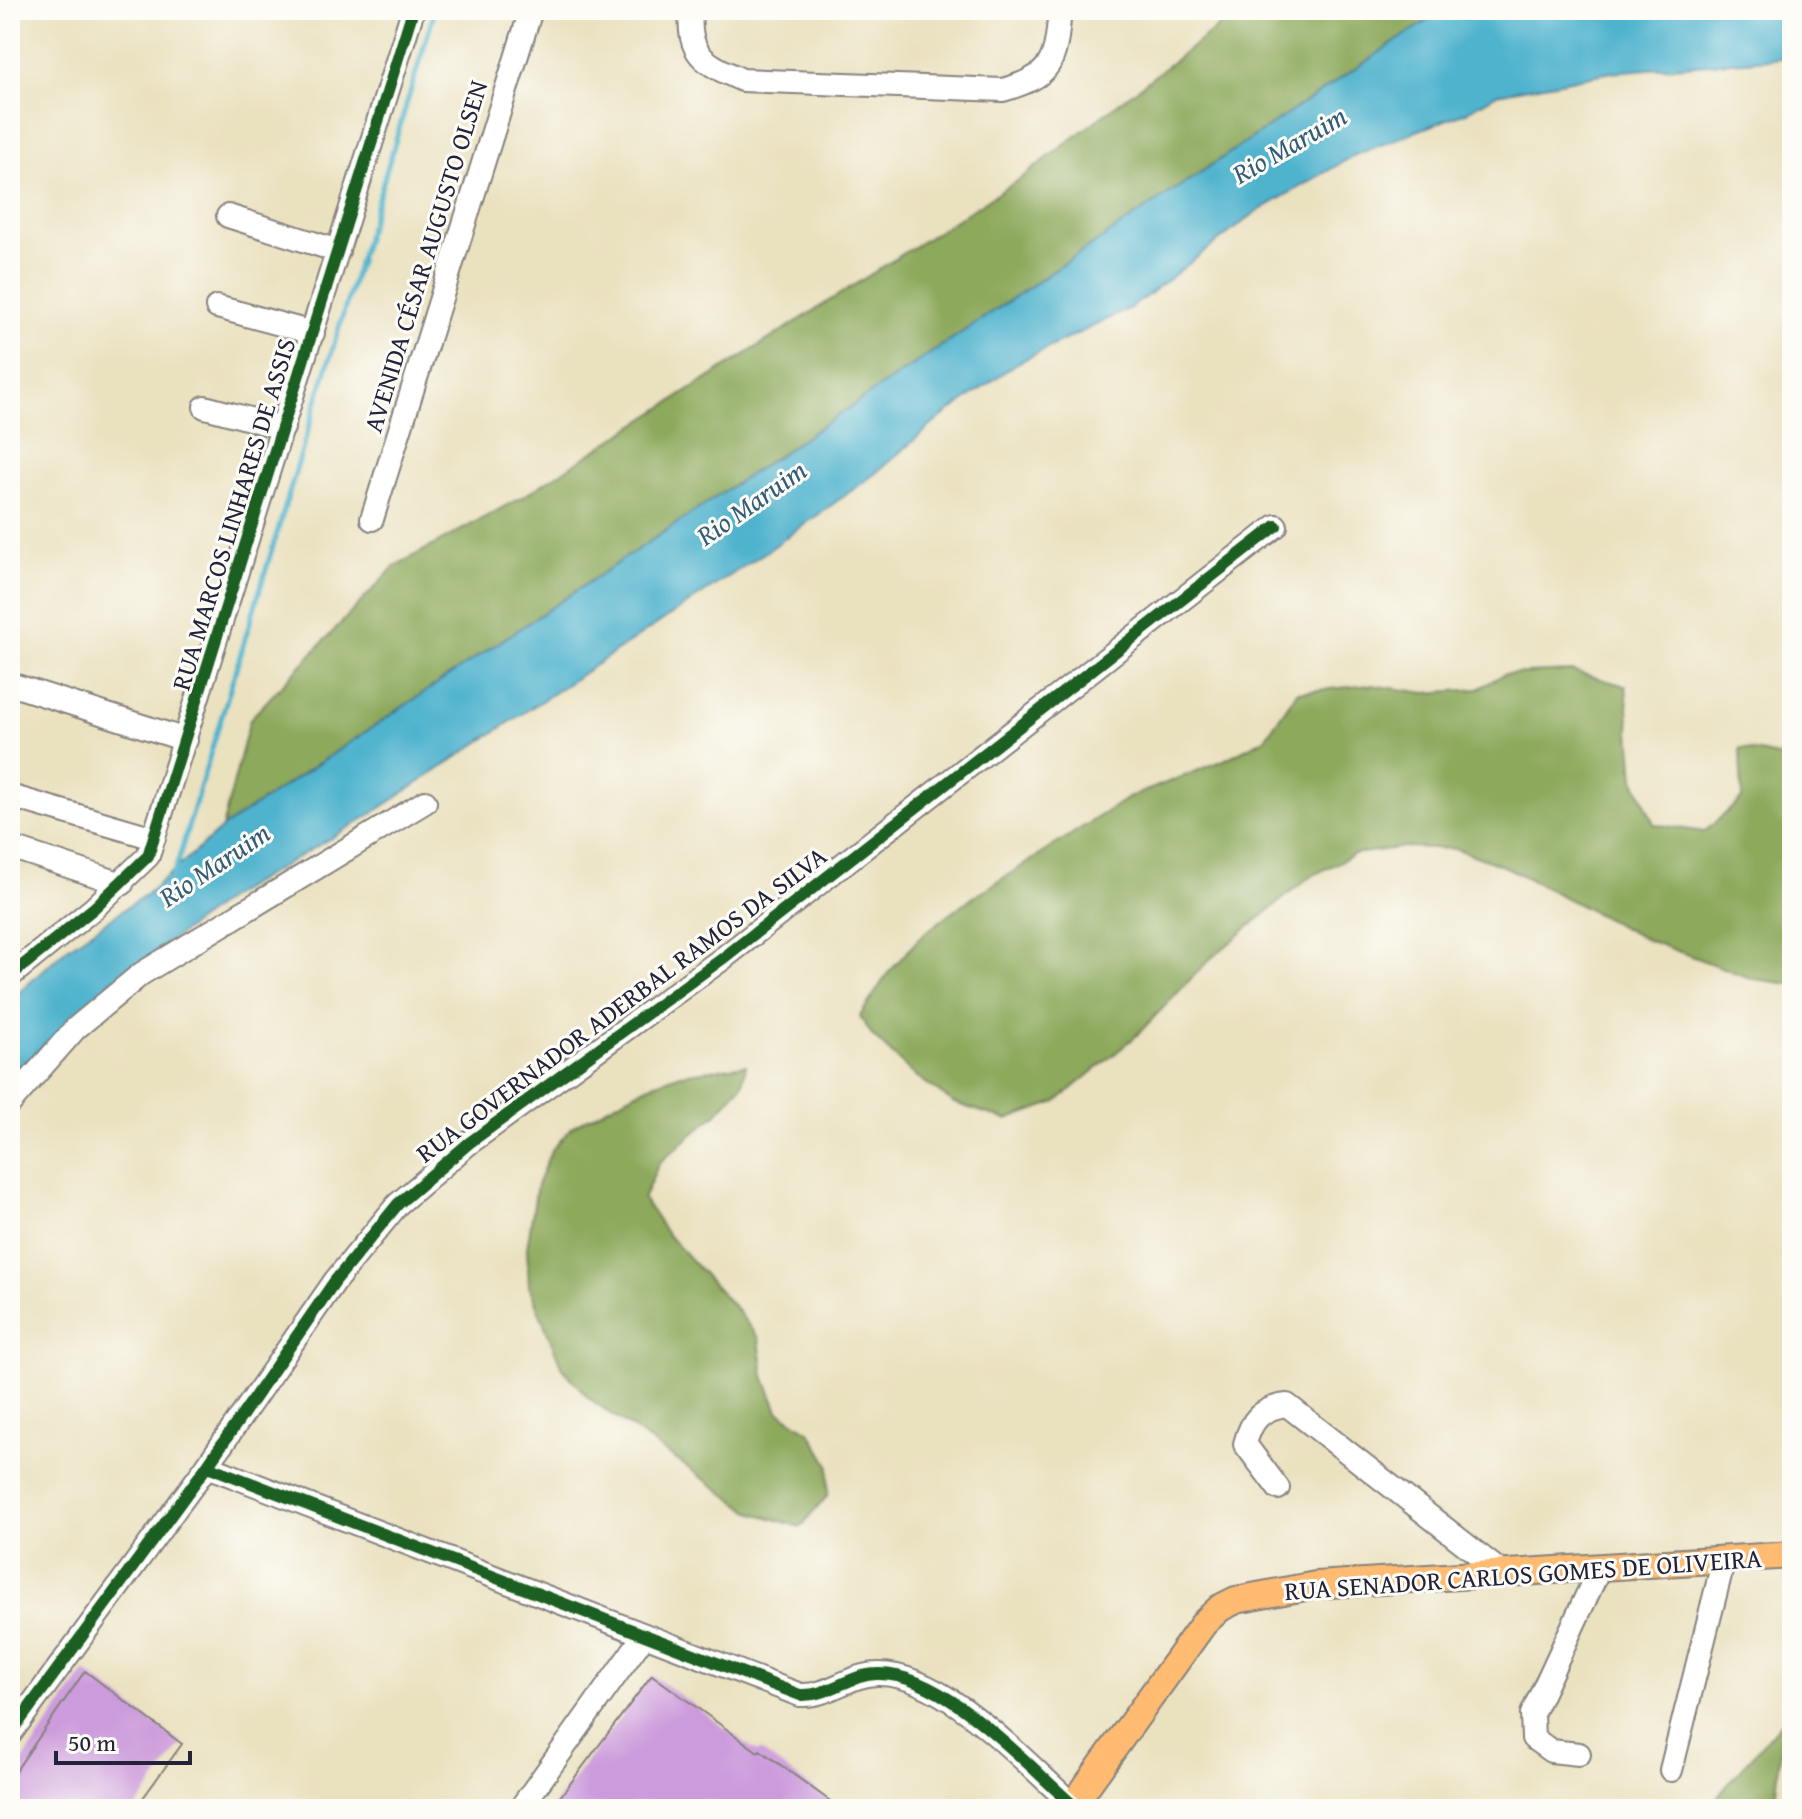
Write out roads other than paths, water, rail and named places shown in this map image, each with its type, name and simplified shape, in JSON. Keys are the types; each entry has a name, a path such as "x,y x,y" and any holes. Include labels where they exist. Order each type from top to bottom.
{"main road":[{"name":"RUA SENADOR CARLOS GOMES DE OLIVEIRA","path":"1072,1807 1188,1643 1220,1608 1252,1595 1316,1585 1792,1555"}],"street":[{"name":"RUA MARCOS LINHARES DE ASSIS","path":"10,976 122,884 148,856 413,10"},
{"name":"AVENIDA CÉSAR AUGUSTO OLSEN","path":"372,519 531,10"},
{"path":"691,10 693,48 706,63 742,80 991,90 1029,82 1047,70 1056,55 1060,10"},
{"path":"228,216 338,251"},
{"path":"217,307 313,333"},
{"path":"205,407 283,428"},
{"name":"RUA GOVERNADOR ADERBAL RAMOS DA SILVA","path":"10,1734 207,1466 335,1281 398,1204 432,1172 655,1011 1276,526"},
{"path":"10,684 186,740"},
{"path":"10,796 154,838"},
{"path":"10,1103 76,1028 141,974 425,802"},
{"path":"10,847 122,884"},
{"path":"1278,1488 1245,1444 1251,1422 1271,1407 1287,1405 1502,1573"},
{"path":"207,1466 643,1637 800,1695 813,1696 872,1673 901,1674 924,1683 958,1705 1072,1807"},
{"path":"1671,1770 1724,1559"},
{"path":"1579,1754 1551,1751 1533,1738 1532,1714 1600,1567"},
{"path":"520,1809 643,1637"}],"water":[{"name":"Rio Maruim","path":"1443,10 1792,10 1792,57 1612,72 1497,94 1466,112 1355,155 1255,213 1131,308 1017,363 939,419 872,476 773,547 367,817 228,898 99,995 36,1053 10,1085 10,1001 66,949 148,893 222,828"}],"waterway":[{"name":"Rio Maruim","path":"174,874 435,10"}]}
